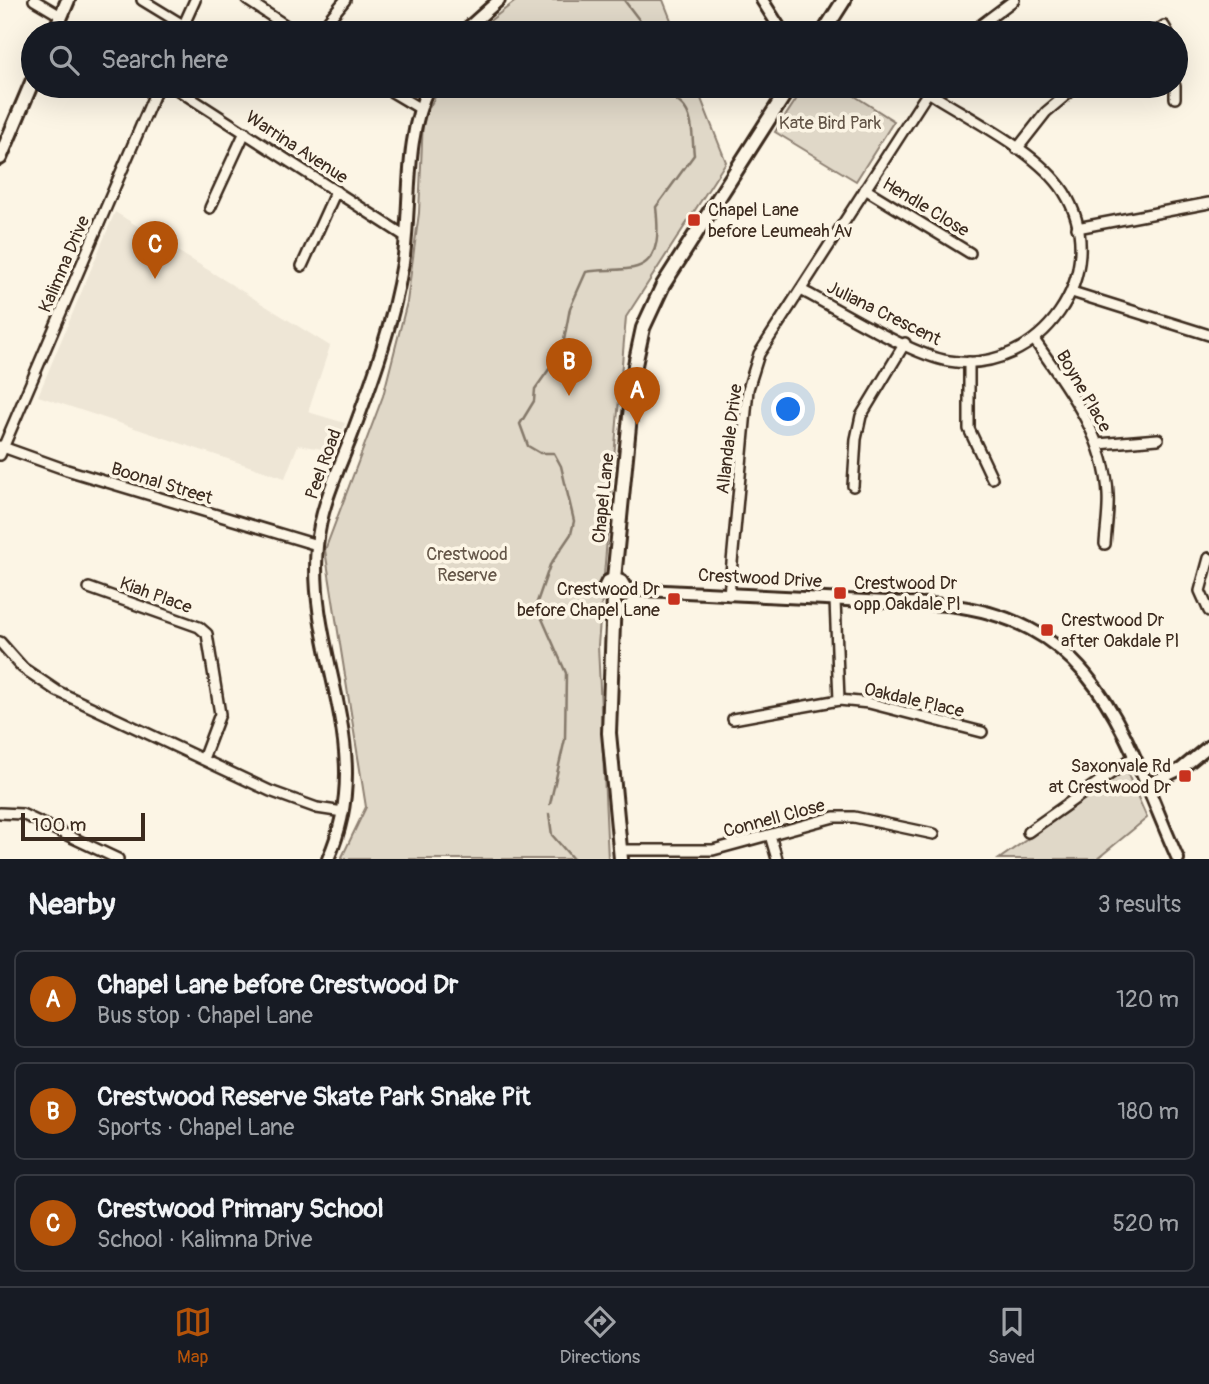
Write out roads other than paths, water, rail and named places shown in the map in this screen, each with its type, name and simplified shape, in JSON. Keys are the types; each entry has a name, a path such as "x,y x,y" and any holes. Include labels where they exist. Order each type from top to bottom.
{"main road":[{"path":"59,21 68,0"},
{"path":"831,21 844,0"},
{"path":"0,158 25,98"},
{"name":"Chapel Lane","path":"621,855 609,733 617,588 635,365 643,328 663,285 782,98"}],"street":[{"path":"34,0 61,16"},
{"path":"142,0 170,21"},
{"path":"185,21 195,0"},
{"path":"247,0 279,21"},
{"path":"328,21 345,0"},
{"path":"475,21 499,0"},
{"path":"762,0 775,21"},
{"path":"986,21 1014,0"},
{"name":"Kalimna Drive","path":"1,449 153,98"},
{"name":"Warrina Avenue","path":"191,98 405,236"},
{"path":"402,98 419,108"},
{"name":"Peel Road","path":"328,859 343,812 346,747 322,631 317,545 329,489 390,327 405,236 414,125 424,98"},
{"name":"Allandale Drive","path":"729,595 748,389 759,354 924,98"},
{"name":"Juliana Crescent","path":"801,290 905,343 946,360 969,362 1001,358 1035,341 1055,319 1072,292 1080,256 1077,228 1065,194 1049,174 943,98"},
{"path":"1017,149 1046,112 1063,98"},
{"path":"211,208 245,132"},
{"name":"Hendle Close","path":"865,189 970,253"},
{"path":"302,266 336,191"},
{"path":"1077,228 1209,203"},
{"path":"1072,292 1209,335"},
{"name":"Boyne Place","path":"1035,341 1071,392 1098,444 1108,493 1105,544"},
{"path":"853,486 856,439 862,415 905,343"},
{"path":"969,362 969,429 992,478"},
{"path":"1098,444 1158,439"},
{"name":"Boonal Street","path":"1,449 317,545"},
{"path":"1209,558 1202,573 1200,591 1209,611"},
{"name":"Kiah Place","path":"89,588 199,627 207,634 220,714 203,759"},
{"name":"Crestwood Drive","path":"617,588 961,606 995,613 1021,623 1054,643 1085,671 1109,704 1178,859"},
{"name":"Oakdale Place","path":"835,600 839,700"},
{"path":"0,642 23,668 57,691 287,798 343,812"},
{"name":"Oakdale Place","path":"733,719 839,700 869,703 982,732"},
{"path":"1146,785 1181,769 1209,747"},
{"path":"1028,832 1134,757"},
{"path":"0,813 22,814 118,859"},
{"name":"Connell Close","path":"621,855 713,850 834,817 854,817 934,834"},
{"path":"770,835 777,859"}],"waterway":[{"path":"624,0 640,21"},
{"path":"550,804 565,739 566,673 536,605 550,565 571,534 574,521 561,466 554,453 540,453 528,446 520,424 534,401 535,389 562,351 570,308 586,272 637,267 645,263 655,250 656,207 694,155 689,115 673,98"},
{"path":"549,814 552,835 573,859"}],"place":[{"name":"Chapel Lane before Leumeah Av","path":"694,220"},
{"name":"Crestwood Primary School","path":"155,279"},
{"name":"Crestwood Reserve Skate Park Snake Pit","path":"569,396"},
{"name":"Chapel Lane before Crestwood Dr","path":"637,425"},
{"name":"Crestwood Dr opp Oakdale Pl","path":"840,593"},
{"name":"Crestwood Dr before Chapel Lane","path":"674,599"},
{"name":"Crestwood Dr after Oakdale Pl","path":"1047,630"},
{"name":"Saxonvale Rd at Crestwood Dr","path":"1185,776"}],"park label":[{"name":"Kate Bird Park","path":"830,123"},
{"name":"Crestwood Reserve","path":"467,564"}]}
